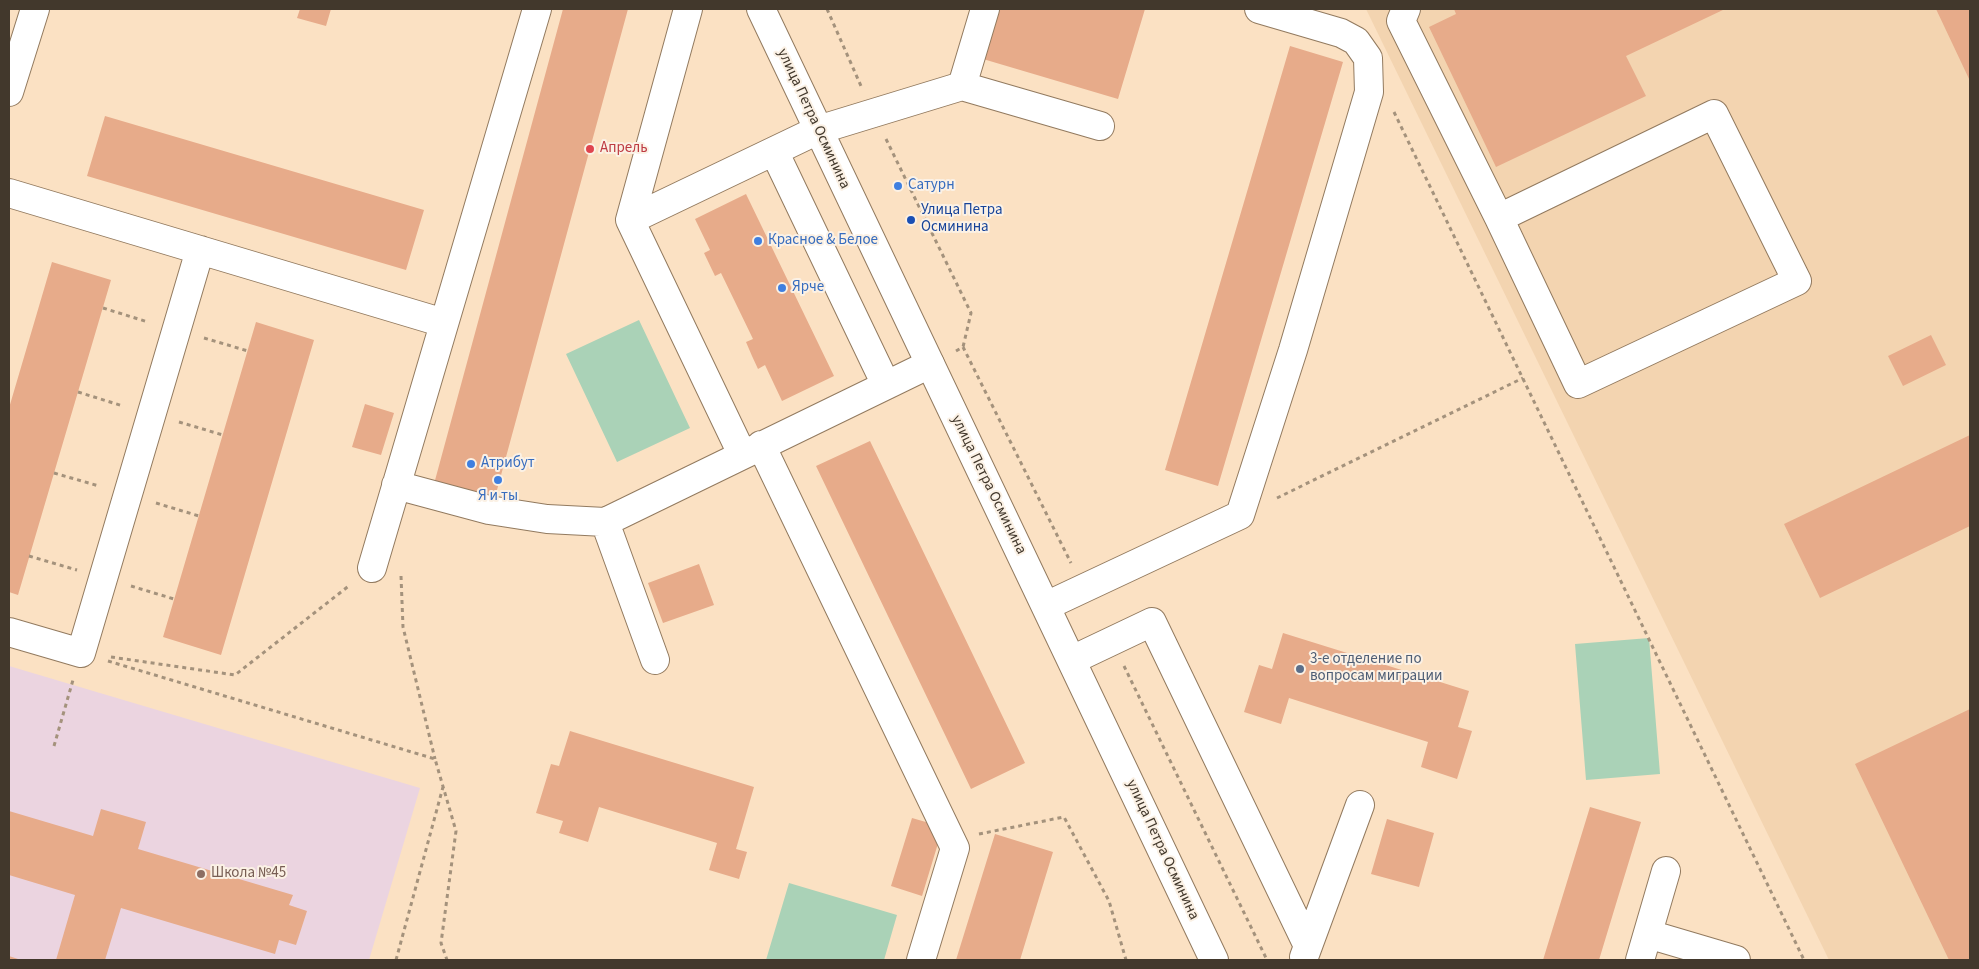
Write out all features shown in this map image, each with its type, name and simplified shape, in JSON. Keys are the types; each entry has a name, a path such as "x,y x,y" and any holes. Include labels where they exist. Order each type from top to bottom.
{"main road":[{"path":"9,92 35,9"},
{"path":"372,568 537,9"},
{"path":"688,9 630,220 752,449 955,848 921,960"},
{"name":"улица Петра Осминина","path":"761,9 1214,960"},
{"path":"962,86 985,9"},
{"path":"1046,606 1240,516 1293,350 1369,92 1368,58 1356,41 1341,33 1259,9"},
{"path":"1406,9 1401,21 1499,218 1578,384 1797,281 1714,114 1499,218"},
{"path":"630,220 818,130 962,86 1100,126"},
{"path":"774,151 886,385"},
{"path":"9,193 444,323"},
{"path":"9,632 81,653 200,250"},
{"path":"396,485 489,510 547,519 605,522 930,364"},
{"path":"605,522 656,660"},
{"path":"1072,660 1152,622 1305,953"},
{"path":"1305,953 1360,806"},
{"path":"1640,960 1666,872"},
{"path":"1648,934 1736,960"}],"path":[{"path":"827,9 873,113 971,313 963,348"},
{"path":"1394,112 1804,960"},
{"path":"1240,516 1523,378"},
{"path":"81,653 235,675 372,568"},
{"path":"400,570 404,627 435,759 456,831 442,943 447,960"},
{"path":"54,746 81,653"},
{"path":"81,653 435,759"},
{"path":"396,960 443,786"},
{"path":"951,839 1064,816 1109,901 1126,960"}],"shaded area":[{"path":"1366,9 1970,9 1970,960 1829,960"},
{"name":"Школа №45","path":"9,666 420,788 369,960 9,960"}],"green space":[{"path":"639,320 690,428 617,462 566,354"},
{"path":"1649,638 1660,774 1586,780 1575,644"},
{"path":"789,883 897,915 884,960 766,960"}],"building":[{"path":"300,9 331,9 326,26 297,18"},
{"path":"563,9 628,9 494,501 434,484"},
{"path":"998,9 1145,9 1118,99 983,59"},
{"path":"1454,9 1725,9 1626,56 1646,96 1496,167 1429,27 1456,14"},
{"path":"1936,9 1970,9 1970,81"},
{"path":"1290,46 1343,62 1218,486 1165,470"},
{"path":"105,116 424,210 406,270 87,176"},
{"path":"746,194 834,376 782,401 765,365 758,369 746,342 753,339 721,273 715,276 704,253 710,250 695,219"},
{"path":"52,262 111,280 18,595 9,592 9,408"},
{"path":"256,322 314,340 221,655 163,637"},
{"path":"1931,335 1946,365 1903,386 1888,356"},
{"path":"365,404 394,413 381,455 352,447"},
{"path":"1970,435 1970,526 1820,598 1784,524"},
{"path":"870,441 1025,763 971,789 816,466"},
{"path":"699,564 714,605 663,623 648,583"},
{"path":"1283,633 1469,691 1458,727 1472,731 1457,779 1421,767 1428,742 1289,698 1281,724 1244,712 1259,665 1272,669"},
{"path":"1970,709 1970,960 1949,960 1855,764"},
{"path":"570,731 754,787 736,849 747,852 739,879 709,870 717,843 599,807 588,842 559,833 563,821 536,813 551,764 559,766"},
{"path":"1590,807 1641,822 1599,960 1543,960"},
{"path":"101,809 146,822 138,849 293,895 289,905 307,911 296,945 279,940 275,954 121,908 105,960 56,960 75,895 9,875 9,811 93,836"},
{"path":"912,818 943,827 922,896 891,886"},
{"path":"1387,819 1434,833 1419,887 1371,874"},
{"path":"995,834 1053,852 1020,960 956,960"},
{"path":"9,956 21,960 9,960"}],"place":[{"name":"Апрель","path":"590,149"},
{"name":"Сатурн","path":"898,186"},
{"name":"Улица Петра Осминина","path":"911,220"},
{"name":"Красное & Белое","path":"758,241"},
{"name":"Ярче","path":"782,288"},
{"name":"Атрибут","path":"471,464"},
{"name":"Я и ты","path":"498,480"},
{"name":"3-е отделение по вопросам миграции","path":"1300,669"},
{"name":"Школа №45","path":"201,874"}]}
